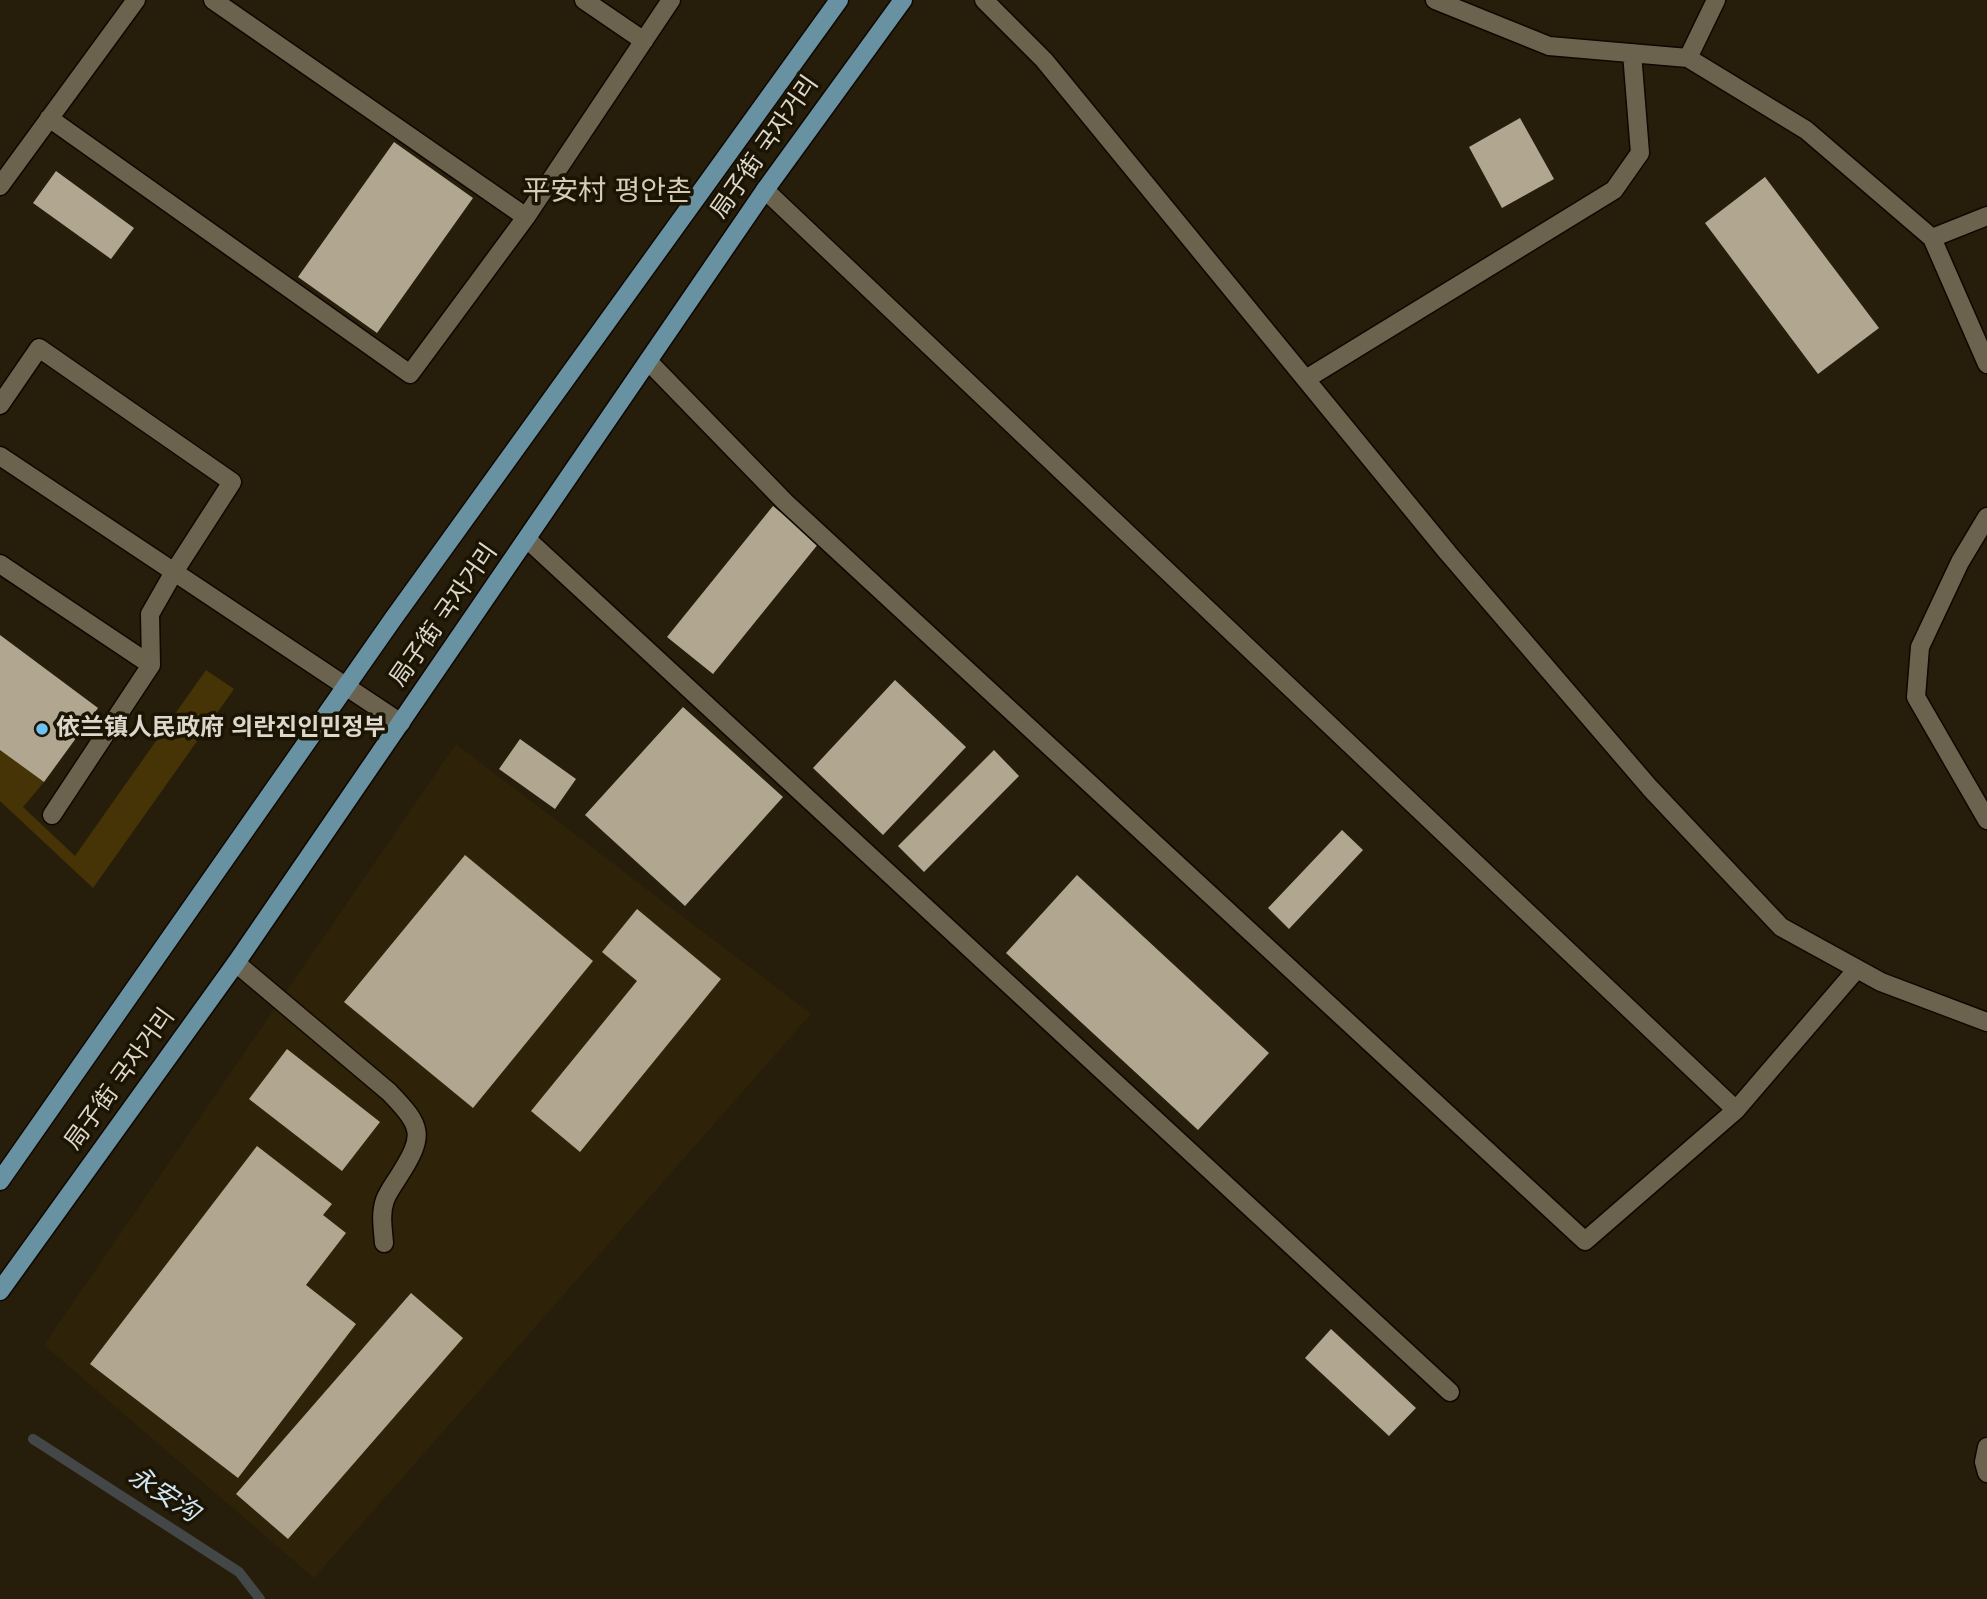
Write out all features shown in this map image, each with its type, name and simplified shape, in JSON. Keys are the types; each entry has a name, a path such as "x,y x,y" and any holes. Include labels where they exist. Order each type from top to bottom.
{"main road":[{"name":"局子街 국자거리","path":"0,1181 346,686 839,0"},
{"name":"局子街 국자거리","path":"0,1291 236,963 765,190 902,0"}],"street":[{"path":"0,186 136,0"},
{"path":"213,0 526,217"},
{"path":"584,0 643,41"},
{"path":"49,118 410,374 526,217 671,0"},
{"path":"984,0 1044,60 1448,553 1650,788 1781,927 1881,982 1987,1022"},
{"path":"1435,0 1549,46 1688,58 1806,130 1932,238 1987,364"},
{"path":"1688,58 1716,0"},
{"path":"1306,379 1614,190 1640,153 1632,53"},
{"path":"765,190 1736,1110"},
{"path":"1932,238 1987,216"},
{"path":"0,405 39,348 232,482 150,614 151,664 52,815"},
{"path":"648,361 785,502 1584,1241 1736,1110 1857,969"},
{"path":"0,456 401,723"},
{"path":"1987,517 1960,562 1920,647 1916,697 1987,820"},
{"path":"528,540 1450,1392"},
{"path":"0,564 151,664"},
{"path":"236,963 389,1092 404,1107 414,1124 418,1136 416,1148 386,1196 383,1209 384,1243"},
{"path":"1987,1447 1983,1462 1987,1473"}],"shaded area":[{"path":"206,670 234,689 93,888 0,801 0,750 44,782 23,807 75,856"},
{"path":"456,744 811,1014 314,1578 44,1345"}],"building":[{"path":"1520,118 1554,179 1502,208 1469,147"},
{"path":"394,142 473,198 377,333 298,277"},
{"path":"56,171 134,228 111,259 33,203"},
{"path":"1765,177 1879,328 1818,374 1705,223"},
{"path":"773,506 819,543 713,674 667,637"},
{"name":"依兰镇人民政府 의란진인민정부","path":"0,635 98,708 44,782 0,750"},
{"path":"895,680 966,747 883,835 813,768"},
{"path":"683,707 783,797 685,906 585,815"},
{"path":"520,739 576,779 555,809 499,769"},
{"path":"994,750 1019,776 924,872 898,846"},
{"path":"1342,830 1363,850 1289,929 1268,908"},
{"path":"465,855 593,961 473,1108 344,1002"},
{"path":"1077,875 1269,1053 1198,1130 1006,953"},
{"path":"637,909 721,979 580,1152 531,1111 637,981 602,952"},
{"path":"287,1049 380,1122 342,1171 249,1099"},
{"path":"257,1146 332,1204 323,1215 346,1233 306,1285 356,1324 238,1478 90,1364"},
{"path":"411,1293 463,1338 288,1539 236,1494"},
{"path":"1331,1329 1416,1408 1389,1436 1305,1358"}],"waterway":[{"name":"永安沟","path":"33,1439 239,1572 260,1599"}],"place":[{"name":"依兰镇人民政府 의란진인민정부","path":"42,729"}],"district":[{"name":"平安村 평안촌","path":"607,193"}]}
